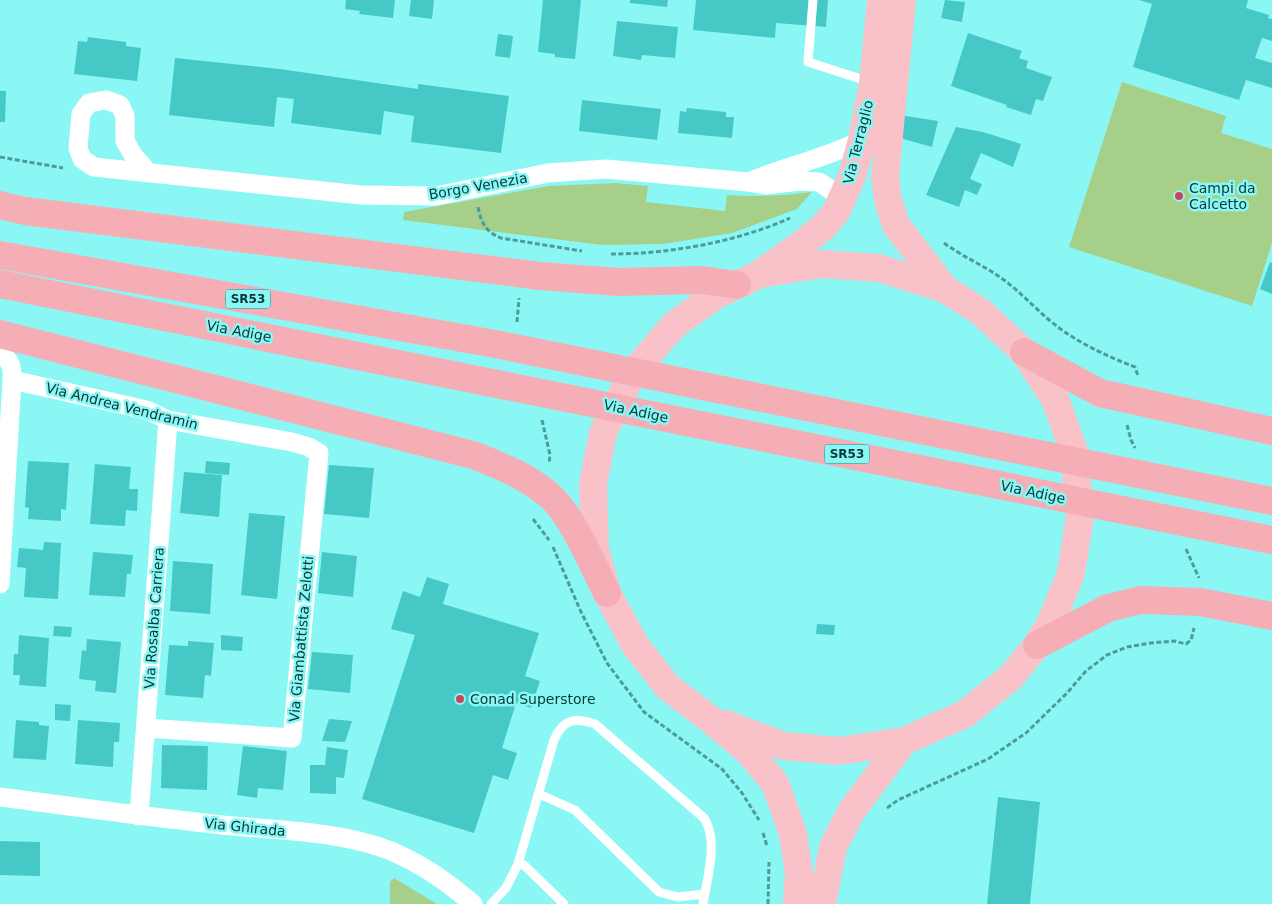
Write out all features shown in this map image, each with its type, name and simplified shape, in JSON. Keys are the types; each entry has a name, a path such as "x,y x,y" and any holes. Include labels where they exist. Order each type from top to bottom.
{"highway":[{"path":"0,206 540,276 618,282 747,280"},
{"name":"SR53","path":"0,255 495,344 1272,501"},
{"name":"Via Adige","path":"0,284 1272,540"},
{"path":"0,334 473,455 506,468 539,486 553,498 573,525 607,593"},
{"path":"1024,352 1100,393 1272,431"},
{"path":"1037,645 1108,608 1141,600 1200,602 1272,616"}],"main road":[{"name":"Via Terraglio","path":"797,904 799,874 793,834 775,783 748,751 668,687 634,645 607,593 595,549 593,484 603,433 632,374 674,325 716,295 747,280 802,244 822,228 836,212 852,176 862,140 872,83 881,0"},
{"name":"Via Terraglio","path":"902,0 885,177 888,200 896,225 945,289"},
{"name":"Via Terraglio","path":"710,719 784,746 839,751 904,741 965,714 1011,678 1037,645 1051,622 1071,573 1080,516 1074,452 1056,401 1024,352 981,312 945,289 879,268 822,264 747,280"},
{"name":"Via Terraglio","path":"822,904 833,847 852,810 904,741"}],"street":[{"path":"94,166 82,159 78,148 80,114 89,103 106,100 120,105 125,116 125,141 133,156 148,172"},
{"name":"Borgo Venezia","path":"748,182 769,173 841,150 862,140"},
{"name":"Borgo Venezia","path":"94,166 361,196 436,196 548,173 606,169 766,185 800,181 819,182 843,198"},
{"path":"0,354 6,358 13,371 0,584"},
{"name":"Via Andrea Vendramin","path":"12,380 150,411 168,420 292,442 309,447 319,453"},
{"name":"Via Rosalba Carriera","path":"140,816 168,420"},
{"name":"Via Giambattista Zelotti","path":"146,728 292,738 319,453"},
{"name":"Via Ghirada","path":"0,797 140,816 309,834 371,844 424,867 473,904"}],"lane":[{"path":"813,0 808,62 872,83"},
{"path":"491,904 506,888 518,864 559,730 566,723 575,720 595,724 704,818 709,826 712,846 703,904"},
{"path":"539,794 574,810 659,892 678,897 704,894"},
{"path":"518,864 524,865 564,904"}],"path":[{"path":"0,157 79,170 94,166"},
{"path":"475,189 478,211 490,234 501,238 584,252"},
{"path":"610,254 635,254 678,249 734,238 774,226 791,218"},
{"path":"939,240 964,256 985,266 1061,330 1083,344 1135,367 1138,374 1137,380"},
{"path":"883,812 898,800 988,759 1026,733 1067,693 1086,671 1107,655 1127,647 1151,643 1174,641 1186,644 1191,640 1195,625"}],"green space":[{"name":"Campi da Calcetto","path":"1122,82 1226,116 1221,133 1272,149 1272,243 1252,306 1069,247"},
{"path":"615,183 648,186 646,202 725,211 727,195 770,196 812,192 797,209 732,233 663,244 602,245 403,220 404,212 549,186"},
{"path":"394,878 437,904 390,904 390,882"}],"building":[{"path":"346,0 395,0 393,18 359,14 360,11 345,9"},
{"path":"411,0 434,0 432,19 409,16"},
{"path":"543,0 581,0 575,59 555,57 555,54 538,52"},
{"path":"630,0 668,0 667,7 630,3"},
{"path":"696,0 828,0 826,27 776,23 775,38 693,30"},
{"path":"945,0 965,2 962,22 941,18"},
{"path":"1139,0 1248,0 1246,8 1269,15 1268,18 1272,19 1272,41 1262,38 1255,58 1272,63 1272,88 1246,80 1239,100 1133,67 1152,4"},
{"path":"617,21 678,27 675,58 642,55 641,60 613,56"},
{"path":"968,33 1022,51 1019,58 1028,61 1026,68 1052,77 1043,101 1036,99 1031,115 951,86"},
{"path":"498,34 513,36 510,58 495,56"},
{"path":"88,37 126,42 126,46 141,48 137,81 74,74 78,41 87,42"},
{"path":"175,58 280,69 418,89 418,84 509,96 501,153 411,142 414,116 384,111 381,135 291,123 294,99 277,97 274,127 169,115"},
{"path":"0,91 6,91 5,122 0,122"},
{"path":"582,100 661,109 657,140 579,131"},
{"path":"687,108 726,112 726,117 734,117 732,138 678,133 680,111 686,112"},
{"path":"899,115 938,121 932,147 896,137"},
{"path":"956,127 983,132 1021,144 1013,167 981,153 970,179 982,184 977,195 965,190 959,207 926,195"},
{"path":"1270,262 1272,263 1272,294 1260,289"},
{"path":"28,461 69,463 66,510 61,509 61,521 28,519 29,508 25,507"},
{"path":"206,461 230,463 229,475 205,473"},
{"path":"95,464 131,467 129,489 138,489 137,511 126,510 125,526 90,524"},
{"path":"329,465 374,468 369,518 324,514"},
{"path":"184,472 222,475 219,517 180,513"},
{"path":"249,513 285,516 277,599 241,595"},
{"path":"44,542 61,543 58,599 24,597 26,568 17,567 19,548 43,550"},
{"path":"93,552 133,555 131,574 127,574 125,597 89,595"},
{"path":"322,552 357,556 353,597 318,593"},
{"path":"173,561 213,564 210,614 170,611"},
{"path":"427,577 449,584 443,604 539,633 525,676 540,681 531,708 516,703 502,748 517,753 508,780 493,775 474,833 362,799 415,635 391,629 403,591 420,597"},
{"path":"817,624 835,625 834,635 816,634"},
{"path":"54,626 72,627 71,637 53,636"},
{"path":"19,635 49,638 46,687 19,685 20,675 13,675 14,654 18,654"},
{"path":"221,635 243,637 242,651 221,650"},
{"path":"87,639 121,642 116,693 95,691 96,681 79,679 82,650 86,651"},
{"path":"188,641 214,643 211,676 205,675 203,698 165,695 169,645 188,646"},
{"path":"312,652 353,655 350,693 308,689"},
{"path":"55,704 71,705 70,721 55,720"},
{"path":"329,719 352,721 345,742 322,741"},
{"path":"16,720 39,722 39,725 49,726 46,760 13,758"},
{"path":"78,720 120,723 119,742 114,742 113,767 75,764"},
{"path":"162,745 208,746 207,790 161,788"},
{"path":"243,746 287,751 283,790 258,788 257,798 237,795"},
{"path":"327,747 348,750 344,778 336,777 336,794 310,793 310,765 325,765"},
{"path":"998,797 1040,802 1030,904 987,904"},
{"path":"0,841 40,842 40,876 0,875"}],"place":[{"name":"Campi da Calcetto","path":"1179,196"},
{"name":"Conad Superstore","path":"460,699"}]}
